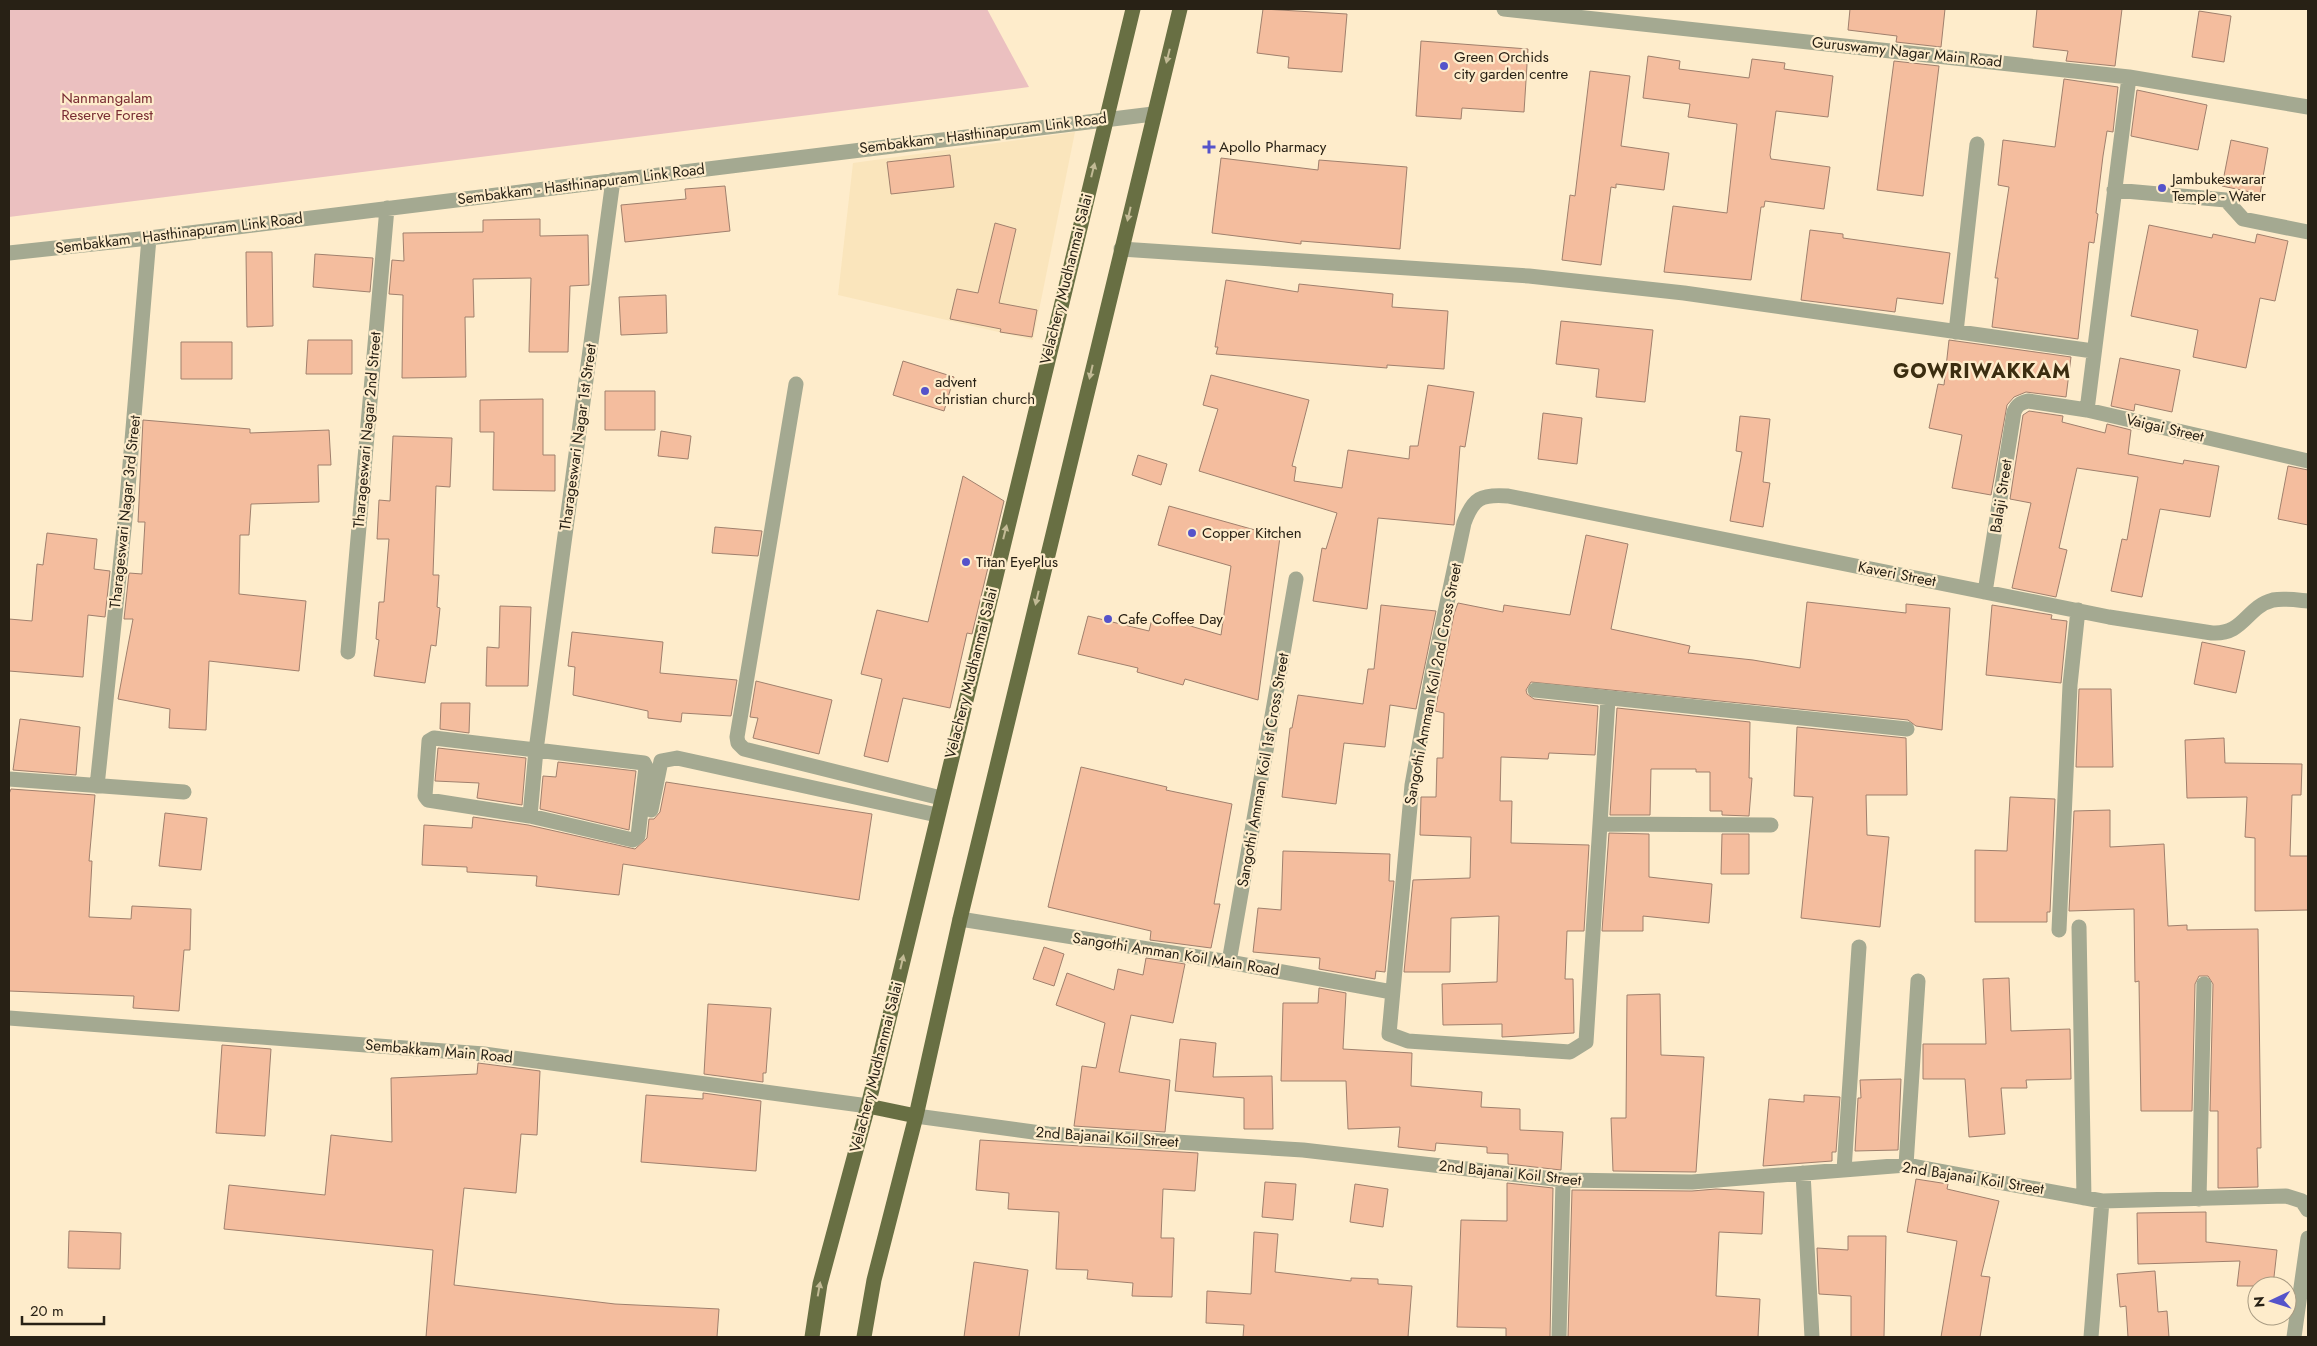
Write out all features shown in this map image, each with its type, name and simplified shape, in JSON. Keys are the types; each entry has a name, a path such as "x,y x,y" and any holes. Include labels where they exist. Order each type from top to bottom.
{"main road":[{"name":"Velachery Mudhanmai Salai","path":"812,1337 820,1284 868,1106 1133,9"},
{"path":"864,1337 874,1280 916,1116 960,920 1153,114 1180,9"},
{"path":"868,1106 916,1116"}],"street":[{"name":"Guruswamy Nagar Main Road","path":"1504,9 2129,77 2308,107"},
{"path":"2087,410 2129,77"},
{"name":"Sembakkam - Hasthinapuram Link Road","path":"9,253 149,238 1106,118 1153,114"},
{"path":"1956,332 1977,144"},
{"name":"Tharageswari Nagar 1st Street","path":"530,816 536,750 613,180"},
{"path":"2114,190 2226,200 2243,219 2308,232"},
{"name":"Tharageswari Nagar 2nd Street","path":"348,652 386,208"},
{"name":"Tharageswari Nagar 3rd Street","path":"96,786 127,500 149,238"},
{"path":"1121,249 1529,276 1684,293 2093,351"},
{"path":"796,384 737,737 738,743 744,749 941,798"},
{"name":"Vaigai Street","path":"2021,403 2028,401 2087,410 2308,461"},
{"name":"Balaji Street","path":"1985,592 2014,412 2016,406 2021,403"},
{"name":"Kaveri Street","path":"1477,500 1488,495 1508,496 2179,629 2225,634 2236,629 2262,605 2273,600 2308,601"},
{"name":"Sangothi Amman Koil 2nd Cross Street","path":"1477,500 1469,509 1464,523 1433,669 1412,785 1389,1034 1408,1041 1570,1052 1586,1042 1600,824"},
{"name":"Sangothi Amman Koil 1st Cross Street","path":"1229,962 1296,579"},
{"path":"2058,930 2070,685 2078,610"},
{"path":"1535,690 1608,699 1907,728"},
{"path":"1608,699 1600,824 1771,825"},
{"path":"434,738 536,750 644,763 646,767 638,836 634,840 530,816 428,800 425,796 429,742 434,738"},
{"path":"648,828 658,768 661,761 668,758 677,758 937,815"},
{"path":"9,779 184,792"},
{"name":"Sangothi Amman Koil Main Road","path":"960,920 1229,962 1392,992"},
{"path":"2079,927 2084,1198"},
{"path":"1844,1170 1859,947"},
{"path":"1906,1165 1918,981"},
{"path":"2199,1200 2204,984"},
{"name":"Sembakkam Main Road","path":"9,1018 484,1054 868,1106"},
{"name":"2nd Bajanai Koil Street","path":"916,1116 1048,1134 1303,1150 1563,1180 1692,1182 1906,1165 2102,1201 2199,1200 2286,1196 2302,1201 2308,1210"},
{"path":"1803,1173 1812,1337"},
{"path":"1558,1337 1563,1180"},
{"path":"2091,1337 2102,1201"},
{"path":"2294,1337 2308,1238"}],"shaded area":[{"path":"1075,132 1033,340 838,295 853,163"}],"green space":[{"name":"Nanmangalam Reserve Forest","path":"9,9 987,9 1029,87 9,217"}],"building":[{"path":"1263,9 1347,14 1342,72 1288,68 1289,57 1257,53"},
{"path":"1850,9 1945,9 1941,47 1896,42 1897,36 1848,30"},
{"path":"2037,9 2122,9 2115,66 2066,61 2068,51 2033,47"},
{"path":"2199,11 2231,16 2224,62 2192,57"},
{"path":"1421,41 1528,49 1524,112 1462,108 1461,119 1416,116"},
{"path":"1648,56 1680,61 1679,69 1749,78 1752,59 1785,63 1784,69 1833,76 1828,117 1776,111 1770,155 1771,159 1830,167 1824,209 1765,201 1764,207 1761,207 1751,280 1664,272 1673,206 1727,213 1737,124 1688,117 1690,104 1643,98"},
{"path":"1894,61 1939,66 1923,196 1877,190"},
{"path":"1590,71 1630,76 1621,146 1669,153 1664,190 1616,184 1616,188 1611,187 1601,265 1562,260 1570,195 1575,196"},
{"path":"2064,79 2118,87 2113,132 2107,131 2103,156 2094,243 2089,242 2078,339 1992,327 1998,278 1995,278 2009,187 1998,185 2003,140 2055,147"},
{"path":"2137,90 2207,105 2198,150 2131,136"},
{"path":"2231,140 2268,148 2260,194 2222,186"},
{"path":"950,155 954,187 891,194 887,162"},
{"path":"1221,158 1318,170 1319,160 1407,167 1400,249 1301,241 1301,244 1212,233"},
{"path":"725,186 730,231 625,242 621,205 686,199 685,189"},
{"path":"540,219 540,236 588,235 589,285 570,286 568,352 529,352 531,278 473,279 474,317 465,317 466,377 402,378 403,295 389,294 392,260 404,261 403,233 483,232 483,220"},
{"path":"995,223 1016,229 999,303 1037,310 1032,337 1000,332 1001,329 950,319 957,289 978,293"},
{"path":"2149,225 2212,238 2213,234 2255,243 2257,234 2288,241 2275,301 2260,298 2246,368 2193,357 2198,330 2131,316"},
{"path":"1810,230 1843,234 1843,238 1950,253 1943,304 1897,298 1895,312 1801,300"},
{"path":"246,252 272,252 273,326 247,327"},
{"path":"315,254 373,258 370,292 313,287"},
{"path":"1226,280 1298,292 1299,284 1393,294 1392,307 1448,311 1444,369 1387,365 1387,368 1216,354 1218,347 1215,347"},
{"path":"666,295 667,333 621,335 619,297"},
{"path":"1561,321 1653,330 1645,402 1596,397 1599,369 1556,364"},
{"path":"308,340 352,340 352,374 306,374"},
{"path":"1949,340 2071,357 2066,397 2026,392 2014,397 2007,405 1991,495 1952,488 1962,435 1929,428 1938,384 1944,385"},
{"path":"181,342 232,342 232,379 181,379"},
{"path":"2120,358 2180,370 2172,412 2135,404 2134,411 2111,406"},
{"path":"903,361 954,377 944,411 893,395"},
{"path":"1211,375 1309,400 1292,466 1296,467 1294,481 1342,488 1348,450 1409,459 1410,446 1418,446 1428,385 1474,392 1465,447 1460,446 1454,525 1378,518 1367,609 1313,601 1322,548 1326,549 1337,513 1199,471 1218,409 1203,405"},
{"path":"605,391 655,391 655,430 605,430"},
{"path":"543,399 543,455 555,455 555,491 493,490 494,432 480,432 480,400"},
{"path":"2029,411 2063,416 2062,422 2105,433 2107,424 2131,430 2128,454 2183,464 2184,460 2219,466 2210,517 2160,509 2142,597 2111,591 2122,539 2127,540 2138,477 2077,468 2059,548 2067,550 2056,597 2012,588 2031,503 2010,499 2023,415"},
{"path":"1543,413 1582,418 1577,464 1538,459"},
{"path":"1740,416 1770,419 1763,482 1770,483 1763,527 1730,521 1742,452 1736,451"},
{"path":"143,420 250,429 250,433 329,430 331,465 318,465 319,502 251,504 249,535 240,535 239,594 306,601 299,671 209,661 206,730 169,728 170,709 118,699 133,619 124,619 129,573 142,574 145,522 138,522"},
{"path":"661,431 691,436 688,459 658,456"},
{"path":"393,436 452,438 450,487 436,486 433,575 439,575 437,607 440,608 436,646 431,645 425,683 374,676 379,640 376,639 379,602 384,602 389,539 377,539 379,500 390,501"},
{"path":"1138,455 1167,464 1161,485 1132,475"},
{"path":"2288,466 2308,470 2308,525 2278,519"},
{"path":"963,476 1004,501 972,634 967,633 950,708 903,698 888,762 864,756 882,679 861,674 877,610 928,622"},
{"path":"1169,506 1280,537 1258,700 1185,679 1183,685 1137,672 1138,668 1078,654 1088,616 1149,631 1153,615 1221,635 1231,566 1158,545"},
{"path":"715,527 762,531 758,556 712,553"},
{"path":"47,533 97,539 94,569 110,571 105,617 88,615 83,677 9,671 9,619 32,621 37,564 43,565"},
{"path":"1586,535 1628,544 1611,629 1690,646 1688,653 1753,660 1800,668 1807,602 1906,613 1906,604 1950,608 1942,730 1916,726 1908,720 1531,682 1526,690 1527,694 1534,699 1598,706 1595,755 1549,753 1548,759 1501,757 1500,801 1512,801 1511,843 1589,845 1584,931 1567,931 1565,979 1573,979 1574,1033 1502,1037 1502,1024 1443,1025 1442,984 1497,982 1499,916 1451,918 1450,972 1404,972 1413,880 1470,878 1471,837 1420,835 1421,797 1436,797 1437,758 1443,758 1444,713 1435,711 1454,614 1458,603 1503,612 1504,605 1570,615"},
{"path":"1381,605 1436,611 1416,709 1390,705 1385,747 1344,743 1336,804 1282,797 1290,728 1292,728 1298,695 1363,704 1368,669 1374,669"},
{"path":"1992,605 2052,615 2051,619 2067,621 2061,683 1986,675"},
{"path":"500,606 531,607 528,686 486,686 487,647 499,648"},
{"path":"572,632 663,642 660,673 737,680 731,716 682,713 681,722 648,718 648,711 573,695 575,667 568,666"},
{"path":"2202,642 2245,651 2236,693 2194,684"},
{"path":"756,681 832,700 819,754 753,738 758,718 750,717"},
{"path":"2079,689 2111,689 2113,767 2076,767"},
{"path":"441,703 470,703 469,733 440,729"},
{"path":"1617,708 1750,722 1749,778 1752,778 1749,816 1722,815 1722,811 1710,811 1710,772 1696,772 1696,769 1651,769 1650,815 1610,815"},
{"path":"20,719 80,727 76,775 13,770"},
{"path":"1797,727 1906,738 1907,795 1866,795 1867,835 1889,837 1880,927 1801,918 1813,797 1794,796"},
{"path":"2224,738 2225,763 2302,764 2301,795 2292,795 2290,856 2308,856 2308,910 2255,911 2255,838 2245,837 2247,797 2187,798 2185,740"},
{"path":"438,748 526,758 522,805 477,798 479,783 435,781"},
{"path":"558,762 636,771 629,830 540,809 543,776 556,777"},
{"path":"1081,767 1167,787 1166,790 1232,804 1214,904 1220,904 1211,948 1150,940 1151,931 1048,907"},
{"path":"666,782 872,814 859,900 623,864 619,895 536,886 537,876 467,872 467,867 422,865 424,825 472,828 473,817 528,825 635,849 647,838 649,819 654,819 660,812"},
{"path":"11,789 95,795 89,861 92,861 89,917 131,919 132,906 191,909 190,950 184,950 179,1011 133,1008 134,996 9,991 9,794"},
{"path":"2010,797 2055,799 2050,912 2047,912 2047,922 1975,922 1975,850 2007,851"},
{"path":"2110,810 2110,847 2164,844 2168,926 2187,925 2187,930 2258,929 2261,1148 2257,1148 2258,1187 2218,1188 2218,1111 2210,1111 2213,984 2208,976 2199,976 2195,984 2192,1111 2141,1111 2139,981 2135,982 2134,909 2069,911 2074,811"},
{"path":"165,813 207,818 201,870 159,866"},
{"path":"1609,833 1649,834 1649,877 1712,884 1709,923 1643,916 1643,931 1602,931"},
{"path":"1722,834 1749,834 1749,874 1721,874"},
{"path":"1283,851 1390,854 1389,881 1394,881 1385,972 1376,971 1375,979 1319,969 1320,958 1253,952 1258,908 1281,910"},
{"path":"1044,947 1064,954 1054,986 1033,979"},
{"path":"1146,958 1185,964 1173,1023 1131,1015 1119,1072 1170,1080 1165,1132 1074,1126 1082,1066 1096,1068 1105,1023 1056,1005 1067,973 1114,990 1118,969 1143,975"},
{"path":"2009,978 2011,1031 2070,1029 2071,1079 2026,1080 2027,1088 2001,1088 2005,1134 1969,1137 1965,1079 1923,1079 1923,1044 1986,1044 1983,979"},
{"path":"1319,988 1346,993 1343,1049 1412,1053 1411,1086 1482,1092 1481,1107 1520,1109 1520,1130 1563,1132 1561,1170 1508,1164 1508,1154 1487,1153 1487,1147 1436,1143 1435,1151 1398,1147 1400,1127 1348,1129 1346,1081 1281,1081 1283,1003 1318,1003"},
{"path":"1660,994 1661,1055 1704,1057 1696,1172 1613,1171 1611,1118 1626,1118 1627,995"},
{"path":"708,1004 771,1008 766,1073 763,1073 763,1082 704,1074"},
{"path":"1180,1039 1216,1043 1213,1077 1272,1076 1273,1129 1244,1129 1244,1098 1175,1091"},
{"path":"222,1045 271,1049 265,1136 216,1133"},
{"path":"478,1063 540,1071 537,1135 521,1134 516,1193 464,1188 454,1285 615,1304 719,1309 717,1337 426,1337 433,1250 224,1229 229,1185 325,1195 331,1135 392,1142 391,1078 477,1074"},
{"path":"1901,1079 1898,1150 1855,1151 1858,1098 1861,1098 1860,1080"},
{"path":"703,1093 761,1101 756,1171 641,1162 646,1095 703,1099"},
{"path":"1804,1095 1840,1097 1836,1152 1832,1152 1832,1161 1763,1166 1769,1099 1804,1102"},
{"path":"980,1140 1198,1153 1195,1191 1163,1189 1161,1238 1174,1238 1172,1297 1132,1296 1133,1283 1087,1279 1088,1270 1056,1269 1059,1212 1008,1209 1009,1193 976,1190"},
{"path":"1916,1179 1948,1184 1947,1189 1999,1201 1981,1276 1990,1277 1980,1337 1941,1337 1957,1241 1907,1232"},
{"path":"1265,1182 1296,1184 1293,1220 1262,1217"},
{"path":"1507,1183 1553,1188 1550,1337 1506,1337 1506,1328 1457,1327 1461,1220 1507,1221"},
{"path":"1355,1184 1388,1189 1383,1227 1350,1222"},
{"path":"1716,1189 1764,1192 1762,1234 1719,1232 1716,1296 1760,1299 1758,1337 1568,1337 1572,1190 1692,1191"},
{"path":"2206,1212 2206,1242 2277,1250 2274,1276 2247,1276 2247,1286 2237,1286 2240,1261 2138,1264 2137,1213"},
{"path":"69,1231 121,1233 120,1269 68,1268"},
{"path":"1254,1232 1278,1234 1275,1272 1351,1281 1351,1278 1378,1279 1378,1284 1412,1286 1408,1337 1243,1337 1244,1325 1206,1323 1207,1291 1251,1294"},
{"path":"1848,1236 1886,1236 1884,1337 1851,1337 1851,1296 1819,1294 1817,1248 1848,1250"},
{"path":"974,1262 1028,1270 1019,1337 964,1337"},
{"path":"2155,1271 2158,1312 2167,1311 2169,1337 2128,1337 2126,1306 2120,1307 2117,1274"}],"place":[{"name":"Green Orchids city garden centre","path":"1444,66"},
{"name":"Apollo Pharmacy","path":"1209,147"},
{"name":"Jambukeswarar Temple - Water","path":"2162,188"},
{"name":"advent christian church","path":"925,391"},
{"name":"Copper Kitchen","path":"1192,533"},
{"name":"Titan EyePlus","path":"966,562"},
{"name":"Cafe Coffee Day","path":"1108,619"}],"district":[{"name":"GOWRIWAKKAM","path":"1982,371"}]}
